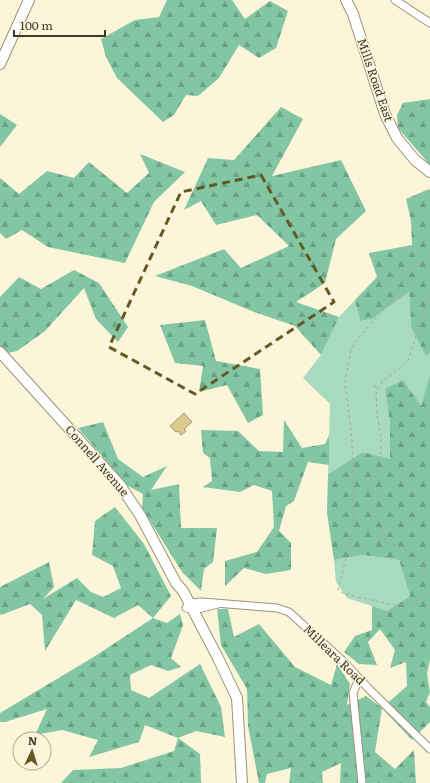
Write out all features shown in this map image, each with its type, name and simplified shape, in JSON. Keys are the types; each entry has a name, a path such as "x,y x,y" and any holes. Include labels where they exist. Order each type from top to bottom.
{"street":[{"path":"0,64 29,0"},
{"name":"Mills Road East","path":"346,0 353,14 385,114 397,138 415,160 430,172"},
{"path":"395,0 430,23"},
{"name":"Connell Avenue","path":"0,352 120,485 140,515 176,583 178,594 190,607 198,628 210,643 237,698 242,783"},
{"name":"Milleara Road","path":"190,607 202,602 277,608 290,612 342,660 359,679 430,749"},
{"path":"359,679 353,693 362,783"}],"path":[{"path":"430,254 404,277 393,299 364,331 351,349 345,383 352,439 354,525 338,590 341,593 358,598 394,606 406,605 430,594"},
{"path":"376,391 383,381 408,361 425,301 430,297"},
{"path":"374,385 378,401 377,416 381,437 381,450 378,471 372,485 372,497 374,516 386,542"},
{"path":"373,540 396,545 414,553 421,561 430,582"}],"highlighted area":[{"path":"261,175 334,302 195,394 109,347 181,192"}],"green space":[{"path":"167,0 232,0 245,19 270,1 288,11 276,48 259,58 239,45 219,78 198,96 186,95 174,115 163,122 117,78 106,57 101,39 135,20 159,17"},
{"path":"430,99 430,165 398,128 397,115 403,103"},
{"path":"281,107 303,119 272,176 341,160 366,211 336,239 325,283 296,302 339,317 321,355 295,326 254,312 192,286 155,276 224,249 241,268 289,246 257,215 216,225 201,201 184,210 208,158 234,160"},
{"path":"0,114 17,125 0,147"},
{"path":"140,154 185,172 154,202 125,263 48,247 22,230 6,239 0,233 0,178 19,194 47,171 74,178 89,162 127,193 149,173"},
{"path":"429,189 430,353 426,356 411,327 409,292 372,319 360,321 355,300 377,277 369,253 412,245 411,221 406,199"},
{"path":"74,270 99,283 128,327 118,342 96,319 84,288 45,331 17,351 0,355 0,297 19,277 41,289"},
{"path":"409,292 411,327 426,355 430,353 430,374 421,406 385,389 390,423 390,460 363,452 328,474 330,404 303,378 321,355 339,317 355,300 360,321 372,319"},
{"path":"205,320 216,361 260,369 263,415 248,423 227,385 199,392 203,366 175,363 160,325"},
{"path":"430,374 430,659 427,674 430,692 426,702 430,707 430,722 412,740 382,708 407,686 406,662 390,668 395,650 380,629 368,642 377,665 359,664 344,652 355,636 372,630 372,606 387,611 410,596 399,560 363,555 334,560 327,513 328,474 363,452 390,459 390,423 385,389 403,380 421,406"},
{"path":"284,420 302,448 325,444 329,435 329,465 308,462 294,501 286,506 279,531 291,543 291,570 266,574 244,568 225,586 225,561 257,552 274,527 272,491 254,485 240,492 203,487 212,481 210,458 203,453 201,430 238,431 259,451 283,452"},
{"path":"103,422 118,459 143,477 167,466 151,490 179,484 181,528 217,528 213,562 204,569 201,591 182,572 142,508 143,494 128,486 78,428"},
{"path":"115,507 144,544 171,596 153,618 138,605 114,618 76,600 45,651 42,615 30,604 1,615 0,587 49,562 54,587 43,599 77,578 91,592 103,597 121,588 113,566 92,555 95,521"},
{"path":"363,555 399,560 410,596 387,611 347,598 336,582 334,560"},
{"path":"217,609 228,609 234,637 259,624 295,667 331,685 337,664 350,684 347,705 366,696 382,708 375,752 395,769 414,750 416,783 340,783 341,763 322,772 323,783 289,783 291,768 267,774 265,783 259,783 248,726 247,689 221,645"},
{"path":"180,614 183,625 171,658 181,667 168,671 151,665 130,675 131,690 149,698 200,664 221,707 225,737 196,731 178,738 145,725 139,742 89,757 98,740 62,730 52,732 37,731 47,709 5,722 0,722 0,713 92,658 153,618 167,623"},
{"path":"178,738 200,754 202,783 61,783 73,770 121,768 174,751"}],"building":[{"path":"184,413 192,422 184,429 186,431 181,435 170,426"}]}
